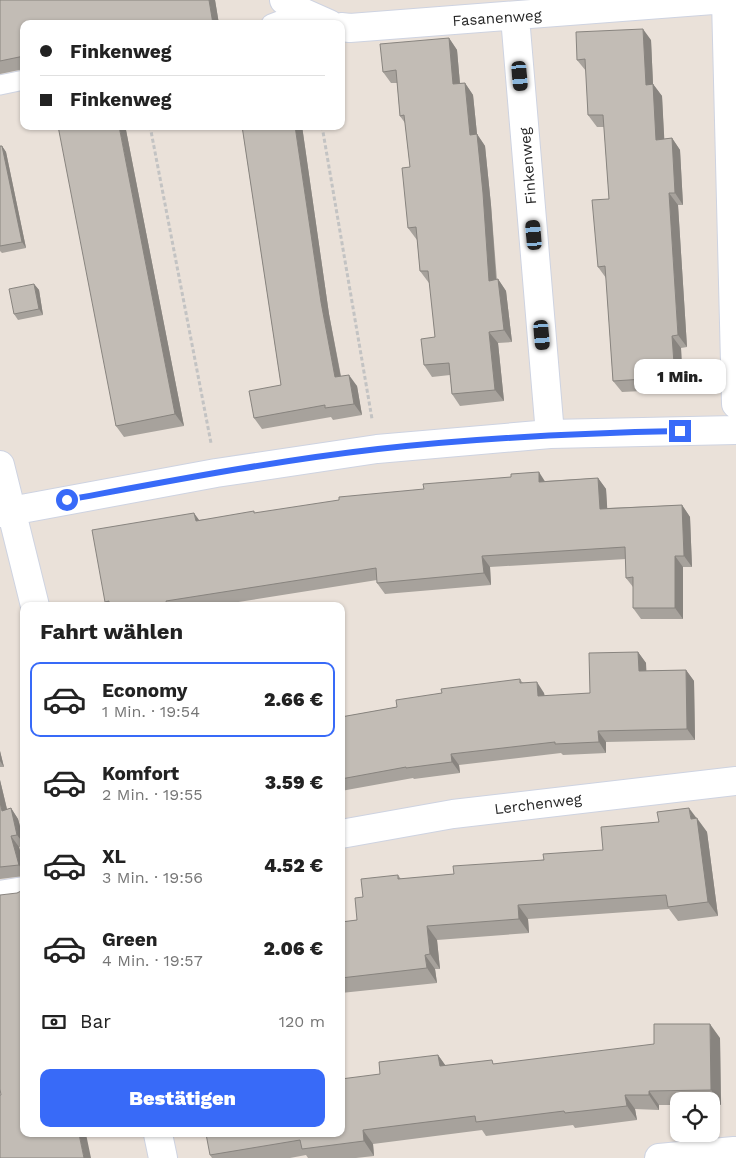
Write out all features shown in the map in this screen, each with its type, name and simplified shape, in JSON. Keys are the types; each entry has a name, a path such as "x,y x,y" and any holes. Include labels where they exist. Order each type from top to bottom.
{"street":[{"name":"Fasanenweg","path":"345,27 514,8 713,0"},
{"path":"726,0 736,404"},
{"path":"293,6 321,20"},
{"name":"Finkenweg","path":"514,8 550,434"},
{"path":"5,512 216,473 377,449 550,434 736,430"},
{"path":"0,465 5,512 34,602"},
{"name":"Lerchenweg","path":"345,833 453,814 736,781"},
{"path":"0,896 20,892"},
{"path":"159,1137 163,1158"},
{"path":"659,1158 735,1152"}],"lane":[{"path":"276,20 293,6"},
{"path":"0,85 20,81"}],"path":[{"path":"151,130 216,473"},
{"path":"323,130 377,449"}],"building":[{"path":"0,0 209,0 212,20 20,20 20,57 0,61"},
{"path":"643,29 646,85 653,84 656,140 672,138 675,193 669,193 678,335 672,336 675,377 613,381 605,266 598,267 592,200 609,199 603,115 588,115 585,59 577,60 576,32"},
{"path":"449,38 453,84 465,83 470,135 477,134 489,281 498,279 504,330 489,332 495,390 452,394 449,363 424,365 421,339 435,337 428,271 420,271 416,227 408,228 402,168 410,167 404,115 400,116 396,70 383,72 380,44"},
{"path":"59,130 120,130 175,414 116,426"},
{"path":"243,130 296,130 321,302 335,377 349,375 354,404 325,408 325,405 254,418 249,391 281,385"},
{"path":"0,146 2,146 22,242 0,246"},
{"path":"34,284 39,309 14,314 9,289"},
{"path":"539,472 539,482 598,478 600,509 682,505 684,556 675,556 675,608 633,608 633,577 626,578 625,547 482,556 484,573 377,583 376,568 166,602 105,602 92,530 194,513 196,521 339,500 339,497 424,489 423,484 511,477 511,474"},
{"path":"638,652 639,671 686,670 687,729 598,731 599,742 555,744 555,742 451,754 452,762 406,767 345,778 345,716 397,707 396,700 442,693 441,689 520,679 520,683 537,682 538,696 590,693 589,653"},
{"path":"0,802 2,811 11,808 17,835 11,836 19,865 0,867"},
{"path":"689,808 691,819 697,818 708,902 668,907 666,895 518,905 519,919 427,926 430,954 425,955 427,968 345,978 345,922 357,920 355,898 363,897 361,879 398,875 398,879 454,874 453,866 544,860 543,854 603,850 601,827 659,822 657,812"},
{"path":"20,892 20,1137 80,1137 84,1158 0,1158 0,895"},
{"path":"654,1024 710,1024 711,1090 649,1091 649,1095 625,1095 627,1106 565,1113 564,1111 476,1122 475,1116 363,1130 364,1141 302,1149 300,1140 210,1155 207,1137 345,1137 345,1078 380,1074 379,1062 438,1055 440,1066 492,1060 493,1064 654,1044"}],"route":[{"path":"67,500 216,473 377,449 550,434 680,431"}]}
